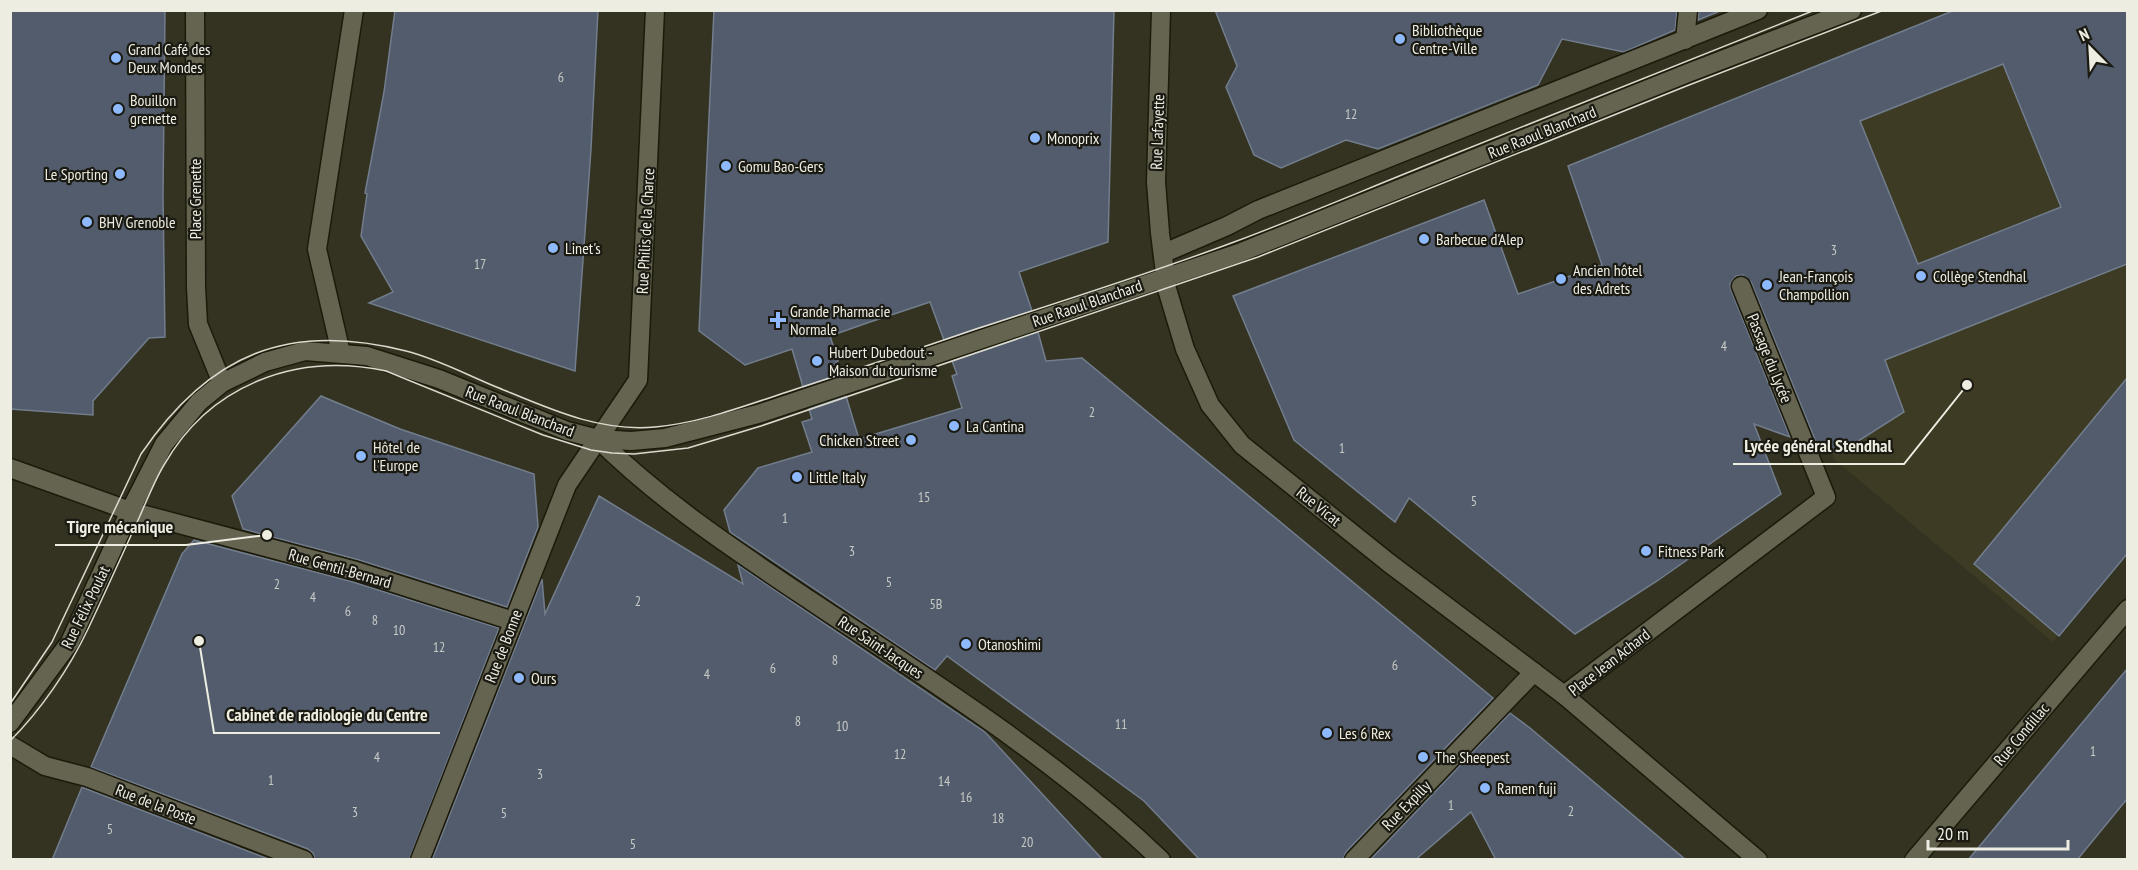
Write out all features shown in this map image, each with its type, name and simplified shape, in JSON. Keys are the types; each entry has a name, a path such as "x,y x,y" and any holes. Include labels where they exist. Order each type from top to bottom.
{"street":[{"name":"Place Grenette","path":"195,10 198,324 222,383"},
{"path":"341,353 317,249 354,10"},
{"name":"Rue Philis de la Charce","path":"598,439 638,380 655,10"},
{"name":"Rue Lafayette","path":"1161,10 1156,182 1164,253"},
{"path":"1685,40 1688,10"},
{"name":"Rue Raoul Blanchard","path":"1164,253 1258,210 1758,10"},
{"name":"Rue Raoul Blanchard","path":"305,351 366,356 439,379 559,428 598,439 631,441 665,438 758,414 1239,253 1688,73 1852,10"},
{"name":"Rue Vicat","path":"1164,253 1167,289 1185,349 1210,405 1242,445 1389,562 1564,695"},
{"name":"Passage du Lycée","path":"1741,286 1826,497"},
{"name":"Rue Félix Poulat","path":"10,723 70,642 130,511 164,444 199,402 222,383 265,362 305,351"},
{"name":"Rue de Bonne","path":"420,860 567,485 598,439"},
{"name":"Rue Saint-Jacques","path":"598,439 698,525 987,718 1120,820 1161,860"},
{"name":"Rue Gentil-Bernard","path":"10,468 130,511 356,571 513,621"},
{"name":"Place Jean Achard","path":"1758,860 1564,695 1826,497"},
{"name":"Rue Condillac","path":"1914,860 2127,609"},
{"name":"Rue Expilly","path":"1354,860 1534,672"},
{"name":"Rue de la Poste","path":"10,745 45,766 87,777 304,860"}],"shaded area":[{"path":"1955,11 2127,11 2127,554 2053,642 1834,459 1743,217 1711,108"}],"building":[{"name":"BHV Grenoble","path":"10,10 165,10 163,196 165,337 149,338 93,401 93,415 10,409"},
{"path":"395,10 598,10 591,149 575,371 369,303 393,292 361,236 367,194 365,193 384,92"},
{"path":"714,10 1114,10 1108,242 1019,272 1032,311 944,340 930,302 830,336 840,375 803,387 792,349 745,365 699,331"},
{"path":"1215,10 1677,10 1675,30 1624,52 1562,39 1538,85 1378,149 1346,140 1281,168 1254,155 1226,87 1237,66"},
{"path":"1699,10 1720,10 1720,11 1698,20"},
{"path":"1955,10 2127,10 2127,264 1885,360 1904,412 1838,454 1818,447 1751,282 1743,275 1736,276 1730,284 1731,290 1790,437 1754,424 1781,494 1657,581 1575,634 1409,498 1395,522 1294,440 1233,296 1484,200 1518,294 1602,265 1568,166","holes":["2003,64 2061,207 1918,264 1860,121"]},
{"path":"1038,332 1046,361 1082,358 1493,698 1346,852 1343,860 1200,860 1144,801 947,656 935,670 730,532 724,510 758,468 812,452 802,422 812,419 809,409 846,396 859,439 962,408 952,376 957,374 952,361"},
{"path":"2127,378 2127,554 2059,636 1974,564"},
{"path":"321,396 400,429 534,474 538,527 507,607 359,560 243,529 232,496"},
{"path":"599,496 743,584 738,565 985,732 1103,860 432,860 542,579 545,614"},
{"path":"194,540 353,582 499,628 409,860 315,860 313,853 308,849 91,767 182,554"},
{"path":"2127,669 2127,799 2077,860 1968,860"},
{"path":"1510,713 1686,860 1496,860 1471,812 1415,860 1370,860"},
{"path":"82,787 84,788 271,860 52,860"}],"tram line":[{"path":"10,704 52,642 141,454 167,420 194,392 224,370 255,354 288,344 324,340 364,343 430,358 537,404 594,422 634,428 689,422 738,408 1201,254 1815,10"},
{"path":"10,741 54,688 72,659 157,478 183,437 206,413 231,395 259,380 289,371 320,366 353,366 386,371 543,435 591,450 634,454 688,448 761,426 1258,257 1689,85 1884,10"}],"place":[{"name":"Bibliothèque Centre-Ville","path":"1400,39"},
{"name":"Grand Café des Deux Mondes","path":"116,58"},
{"name":"Bouillon grenette","path":"118,109"},
{"name":"Monoprix","path":"1035,138"},
{"name":"Gomu Bao-Gers","path":"726,166"},
{"name":"Le Sporting","path":"120,174"},
{"name":"BHV Grenoble","path":"87,222"},
{"name":"Barbecue d'Alep","path":"1424,239"},
{"name":"Linet's","path":"553,248"},
{"name":"Collège Stendhal","path":"1921,276"},
{"name":"Ancien hôtel des Adrets","path":"1561,279"},
{"name":"Jean-François Champollion","path":"1767,285"},
{"name":"Grande Pharmacie Normale","path":"778,320"},
{"name":"Hubert Dubedout - Maison du tourisme","path":"817,361"},
{"name":"Lycée général Stendhal","path":"1967,385"},
{"name":"La Cantina","path":"954,426"},
{"name":"Chicken Street","path":"911,440"},
{"name":"Hôtel de l'Europe","path":"361,456"},
{"name":"Little Italy","path":"797,477"},
{"name":"Tigre mécanique","path":"267,535"},
{"name":"Fitness Park","path":"1646,551"},
{"name":"Cabinet de radiologie du Centre","path":"199,641"},
{"name":"Otanoshimi","path":"966,644"},
{"name":"Ours","path":"519,678"},
{"name":"Les 6 Rex","path":"1327,733"},
{"name":"The Sheepest","path":"1423,757"},
{"name":"Ramen fuji","path":"1485,788"}]}
